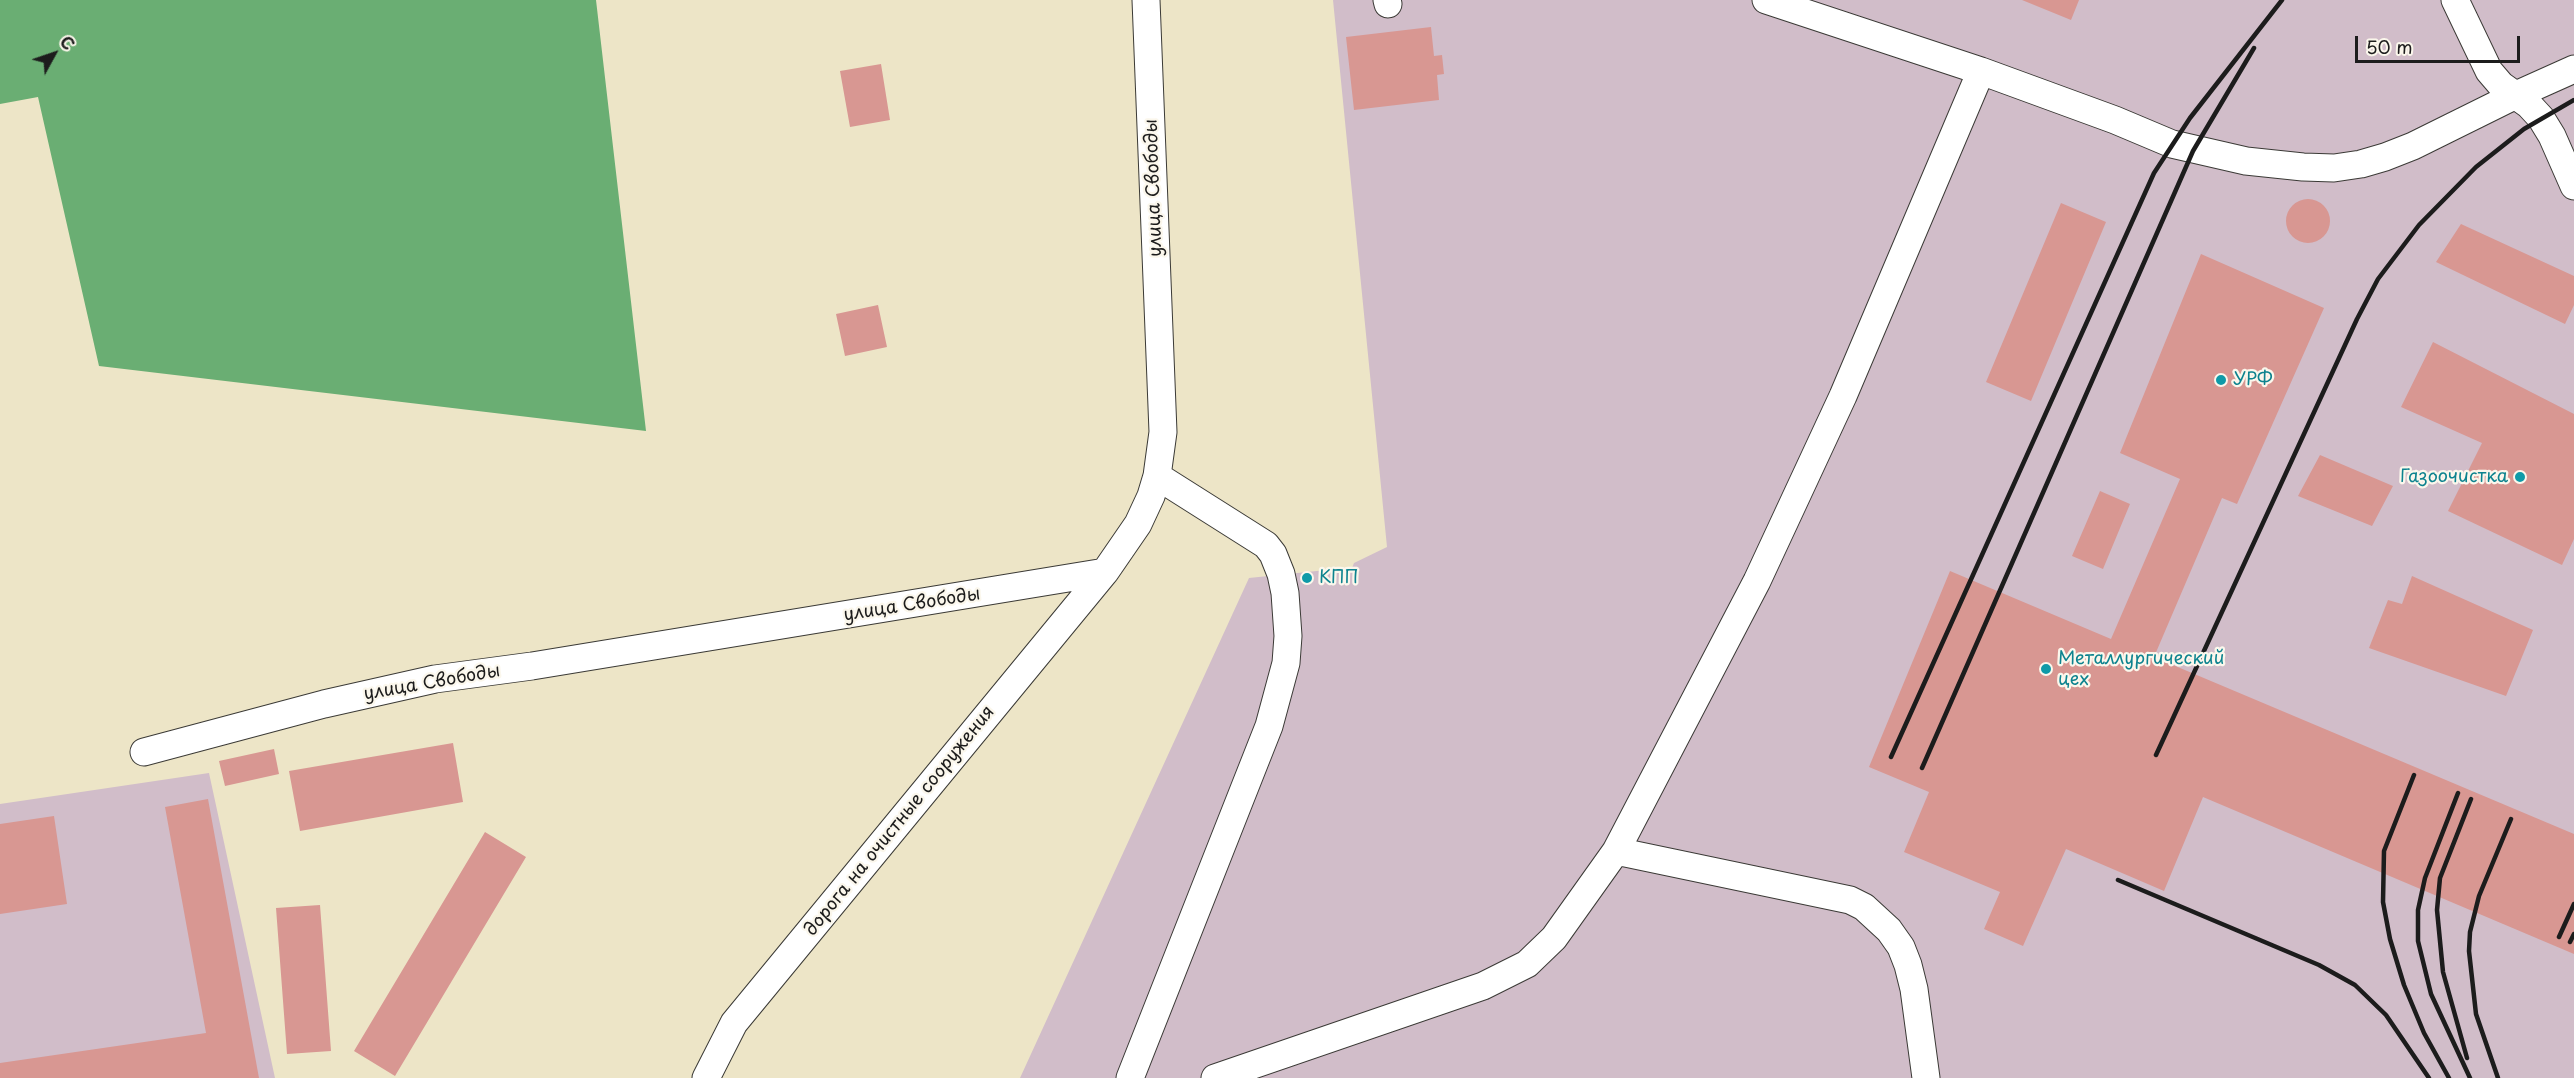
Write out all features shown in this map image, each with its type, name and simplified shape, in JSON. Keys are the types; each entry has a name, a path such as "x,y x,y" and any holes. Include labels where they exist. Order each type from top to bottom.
{"street":[{"name":"улица Свободы","path":"144,752 324,704 435,679 555,662 1105,572 1138,524 1157,476 1163,432 1146,0"},
{"path":"1766,0 1981,71 2193,151 2246,161 2303,167 2334,168 2385,157 2413,146 2574,69"},
{"path":"2455,0 2489,71 2501,85 2529,105 2541,118 2552,136 2574,186"},
{"path":"1215,1078 1407,1013 1508,975 1527,964 1554,938 1616,851 1766,562 1843,396 1981,71"},
{"path":"1130,1078 1269,726 1279,696 1286,663 1288,636 1285,592 1278,562 1266,545 1157,476"},
{"name":"дорога на очистные сооружения","path":"706,1078 734,1023 1105,572"},
{"path":"1616,851 1850,900 1864,907 1888,930 1900,947 1908,965 1914,989 1926,1078"}],"shaded area":[{"path":"1333,0 2574,0 2574,1078 1020,1078 1249,578 1336,569 1339,572 1352,568 1354,563 1387,547"},
{"path":"209,773 275,1078 0,1078 0,804"}],"green space":[{"path":"0,0 596,0 646,431 99,366 38,97 0,104"}],"building":[{"path":"2022,0 2079,0 2071,20"},
{"path":"1431,27 1434,56 1442,55 1444,74 1437,75 1439,100 1354,110 1346,37"},
{"path":"881,64 890,120 850,127 840,71"},
{"path":"2308,199 2324,205 2330,221 2324,237 2308,243 2292,237 2286,221 2292,205"},
{"path":"2061,203 2106,222 2031,401 1986,382"},
{"path":"2461,224 2574,276 2574,305 2565,324 2436,262"},
{"name":"Металлургический цех","path":"2201,254 2324,308 2237,504 2222,498 2154,657 2574,834 2574,954 2203,797 2164,891 2066,849 2023,946 1984,929 2000,892 1904,852 1929,792 1869,767 1950,571 2111,639 2180,479 2120,453"},
{"path":"878,305 887,347 845,356 836,314"},
{"name":"Газоочистка","path":"2433,342 2574,414 2574,539 2562,565 2448,511 2482,443 2401,407"},
{"path":"2320,455 2393,486 2372,526 2298,496"},
{"path":"2100,491 2130,504 2103,569 2072,556"},
{"path":"2412,576 2533,630 2506,696 2369,648 2388,600 2402,604"},
{"path":"453,743 463,802 300,831 289,771"},
{"path":"274,749 279,774 225,786 219,761"},
{"path":"208,799 259,1078 0,1078 0,1063 206,1033 165,807"},
{"path":"54,816 67,904 0,914 0,824"},
{"path":"485,832 526,857 395,1076 354,1051"},
{"path":"320,905 331,1051 287,1054 276,908"}],"railway":[{"path":"1891,757 2154,173 2190,118 2282,0"},
{"path":"1922,768 2193,151 2254,48"},
{"path":"2156,755 2357,319 2378,279 2419,225 2476,167 2524,129 2574,100"},
{"path":"2414,775 2384,851 2383,902 2390,939 2404,985 2424,1033 2449,1078"},
{"path":"2458,793 2425,878 2418,910 2418,941 2431,994 2470,1078"},
{"path":"2467,1058 2443,972 2437,910 2440,878 2471,799"},
{"path":"2498,1078 2476,1014 2469,951 2470,932 2479,896 2511,819"},
{"path":"2118,880 2319,965 2355,985 2386,1015 2429,1078"},
{"path":"2559,937 2574,904"},
{"path":"2570,942 2574,934"}],"place":[{"name":"УРФ","path":"2221,380"},
{"name":"Газоочистка","path":"2520,477"},
{"name":"КПП","path":"1307,578"},
{"name":"Металлургический цех","path":"2046,669"}]}
